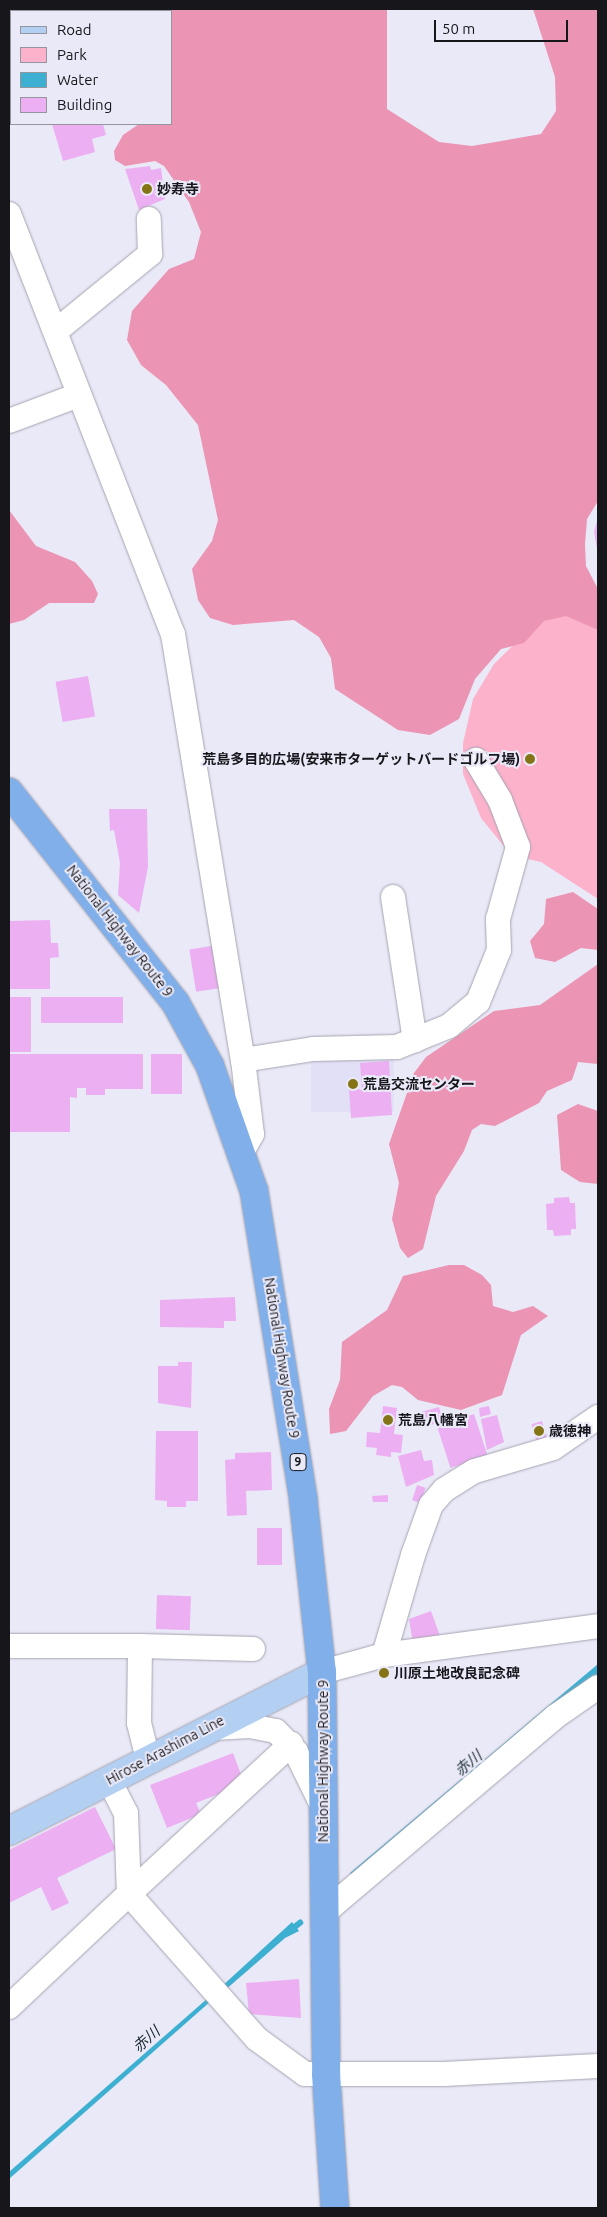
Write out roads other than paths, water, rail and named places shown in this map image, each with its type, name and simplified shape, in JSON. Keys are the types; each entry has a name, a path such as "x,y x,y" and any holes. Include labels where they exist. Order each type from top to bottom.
{"highway":[{"name":"National Highway Route 9","path":"9,792 175,1002 210,1066 243,1150 268,1263 303,1498 322,1672 326,2074 335,2208"}],"main road":[{"name":"Hirose Arashima Line","path":"9,1831 204,1730 322,1672"}],"street":[{"path":"9,214 173,634 243,1060 252,1134 243,1150"},
{"path":"56,331 150,254 149,219"},
{"path":"9,421 79,395"},
{"path":"243,1060 313,1049 397,1047 449,1026 478,1002 499,950 500,911 518,847 500,800 476,760"},
{"path":"393,897 415,1040"},
{"path":"384,1654 412,1555 431,1505 444,1490 475,1471 553,1448 598,1417"},
{"path":"322,1672 384,1654 598,1626"},
{"path":"9,1646 140,1646 252,1649"},
{"path":"140,1646 139,1724 148,1759"},
{"path":"325,1912 556,1716 598,1687"},
{"path":"204,1730 266,1728 291,1744 323,1810"},
{"path":"9,2007 291,1744"},
{"path":"109,1780 126,1813 130,1894 257,2039 304,2074 454,2074 598,2066"}],"water":[{"path":"598,1664 598,1678 356,1880 350,1873"},
{"path":"292,1922 299,1931 285,1938 224,1991 221,1987"},
{"path":"208,1998 211,2001 9,2179 9,2172"}],"waterway":[{"name":"赤川","path":"290,1931 300,1923"}],"place":[{"name":"妙寿寺","path":"147,189"},
{"name":"荒島多目的広場(安来市ターゲットバードゴルフ場)","path":"530,759"},
{"name":"荒島交流センター","path":"353,1084"},
{"name":"荒島八幡宮","path":"388,1420"},
{"name":"歳徳神","path":"539,1431"},
{"name":"川原土地改良記念碑","path":"384,1673"}]}
